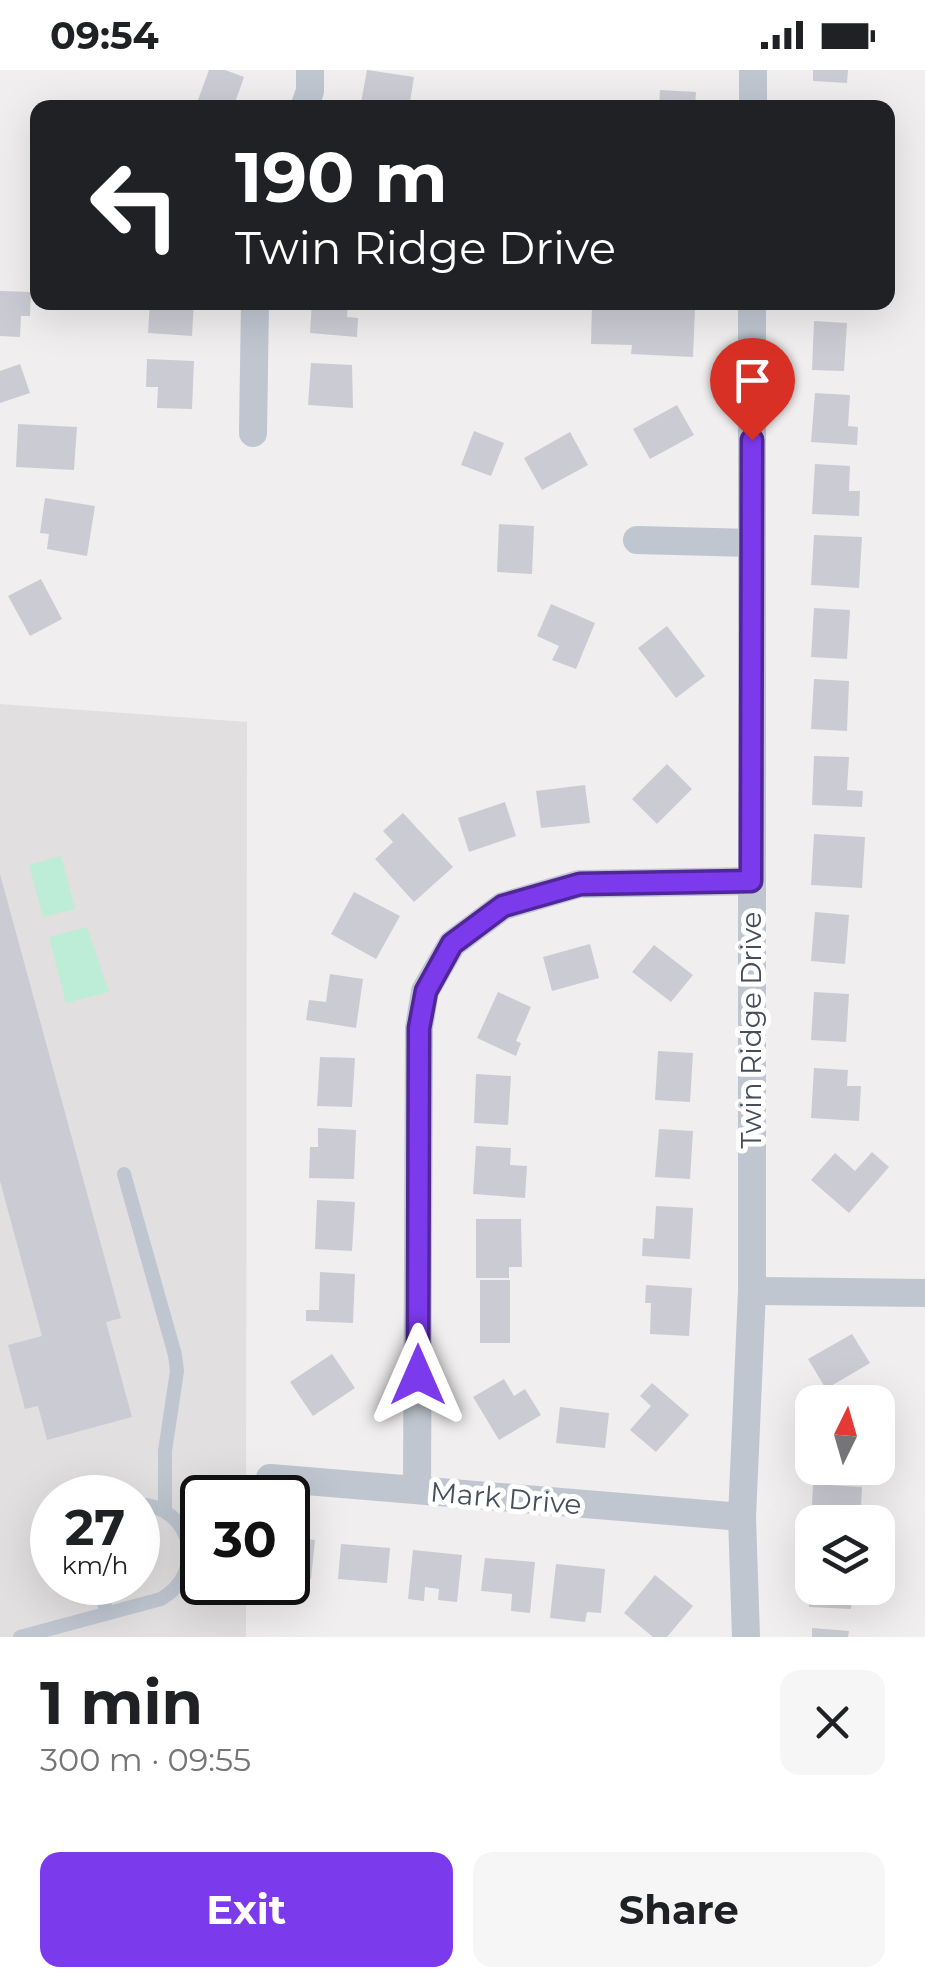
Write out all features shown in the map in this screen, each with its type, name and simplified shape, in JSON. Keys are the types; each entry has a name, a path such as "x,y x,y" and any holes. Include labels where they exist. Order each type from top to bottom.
{"street":[{"path":"307,100 310,70"},
{"path":"753,70 753,100"},
{"path":"253,432 255,310"},
{"name":"Twin Ridge Drive","path":"746,1637 742,1517 752,1291 752,310"},
{"path":"636,540 752,543"},
{"path":"417,1490 419,1028 426,991 434,975 452,944 503,906 580,884 751,881"},
{"path":"752,1291 925,1293"},
{"name":"Mark Drive","path":"310,1481 742,1517"}],"lane":[{"path":"124,1174 171,1337 177,1371 165,1450 164,1510"},
{"path":"20,1637 164,1598 185,1575 190,1554 187,1536 178,1522 160,1509"},
{"path":"104,1605 107,1613"}],"shaded area":[{"path":"0,704 247,722 246,1475 180,1475 180,1605 246,1605 246,1637 0,1637"}],"green space":[{"path":"61,856 75,909 43,917 29,865"},
{"path":"87,927 109,992 66,1003 49,937"}],"building":[{"path":"209,70 225,70 244,77 236,100 198,100"},
{"path":"367,70 414,77 410,100 361,100"},
{"path":"813,70 848,70 847,83 813,81"},
{"path":"660,90 696,92 696,100 659,100"},
{"path":"0,291 30,292 30,316 21,316 20,337 0,336"},
{"path":"149,310 194,310 192,336 148,333"},
{"path":"311,310 347,310 347,317 358,318 357,337 310,333"},
{"path":"592,310 695,310 693,357 631,354 632,345 591,344"},
{"path":"814,321 847,323 844,371 812,370"},
{"path":"147,359 194,361 192,409 157,408 158,387 146,387"},
{"path":"311,363 352,365 353,408 308,405"},
{"path":"20,364 30,393 0,403 0,371"},
{"path":"815,393 850,395 848,426 858,427 857,445 811,442"},
{"path":"677,405 694,435 650,459 633,429"},
{"path":"18,424 77,427 74,470 16,467"},
{"path":"474,431 504,443 491,476 461,465"},
{"path":"570,432 588,465 542,490 524,458"},
{"path":"815,464 850,466 849,491 860,491 859,516 812,514"},
{"path":"45,498 95,506 87,556 47,549 49,534 40,533"},
{"path":"499,524 534,526 532,574 497,572"},
{"path":"814,535 862,537 859,588 811,585"},
{"path":"41,579 62,619 30,636 8,596"},
{"path":"551,604 595,623 576,669 552,660 559,646 537,636"},
{"path":"814,608 850,610 847,659 811,657"},
{"path":"667,626 705,676 676,698 638,648"},
{"path":"814,679 849,681 847,731 811,729"},
{"path":"814,756 849,757 847,790 863,791 862,807 812,805"},
{"path":"667,764 692,789 657,824 632,799"},
{"path":"585,785 590,823 541,828 536,791"},
{"path":"505,802 516,836 469,852 458,818"},
{"path":"403,813 453,867 414,902 375,859 393,842 383,831"},
{"path":"814,834 865,837 862,888 811,885"},
{"path":"0,874 121,1318 106,1322 132,1417 47,1440 38,1406 25,1409 8,1345 42,1336 0,1181"},
{"path":"354,892 400,916 376,959 331,934"},
{"path":"815,912 849,915 845,964 811,961"},
{"path":"590,944 599,978 552,991 543,957"},
{"path":"654,945 693,975 671,1002 632,972"},
{"path":"330,974 363,979 356,1028 306,1020 309,1000 326,1002"},
{"path":"498,992 531,1007 516,1041 521,1043 516,1056 477,1038"},
{"path":"814,992 849,994 846,1042 811,1040"},
{"path":"658,1051 693,1053 690,1102 655,1100"},
{"path":"320,1057 355,1058 352,1107 317,1106"},
{"path":"814,1068 848,1070 847,1086 861,1086 859,1121 811,1118"},
{"path":"476,1074 511,1076 508,1125 474,1123"},
{"path":"318,1128 356,1130 354,1179 309,1178 310,1147 318,1147"},
{"path":"659,1129 693,1131 690,1179 655,1177"},
{"path":"476,1146 511,1148 510,1165 527,1166 525,1198 473,1194"},
{"path":"872,1152 889,1167 849,1213 811,1180 835,1153 855,1171"},
{"path":"317,1200 355,1202 352,1251 315,1249"},
{"path":"656,1206 693,1208 690,1259 642,1256 643,1238 654,1239"},
{"path":"476,1219 521,1219 522,1267 509,1267 509,1278 476,1278"},
{"path":"320,1272 355,1274 353,1323 306,1321 306,1310 319,1310"},
{"path":"480,1280 510,1280 510,1343 480,1343"},
{"path":"646,1285 692,1288 689,1336 650,1334 651,1303 645,1303"},
{"path":"852,1334 870,1363 833,1385 824,1385 808,1359"},
{"path":"332,1354 355,1388 313,1416 290,1382"},
{"path":"504,1379 514,1396 525,1389 541,1415 499,1440 473,1397"},
{"path":"652,1383 689,1415 656,1452 630,1430 651,1406 640,1396"},
{"path":"560,1407 609,1413 605,1448 556,1443"},
{"path":"813,1485 862,1487 861,1505 812,1505"},
{"path":"310,1539 315,1540 310,1579"},
{"path":"341,1544 390,1548 387,1583 338,1579"},
{"path":"413,1550 462,1555 457,1602 438,1600 439,1589 425,1587 424,1601 408,1599"},
{"path":"485,1558 535,1562 530,1613 511,1611 512,1594 481,1591"},
{"path":"556,1564 605,1569 601,1613 587,1612 585,1622 550,1618"},
{"path":"655,1575 693,1606 667,1637 653,1637 624,1613"},
{"path":"809,1605 851,1605 851,1609"},
{"path":"812,1628 849,1631 848,1637 812,1637"}],"route":[{"path":"418,1375 419,1028 426,991 452,944 503,906 580,884 751,881 752,440"}]}
